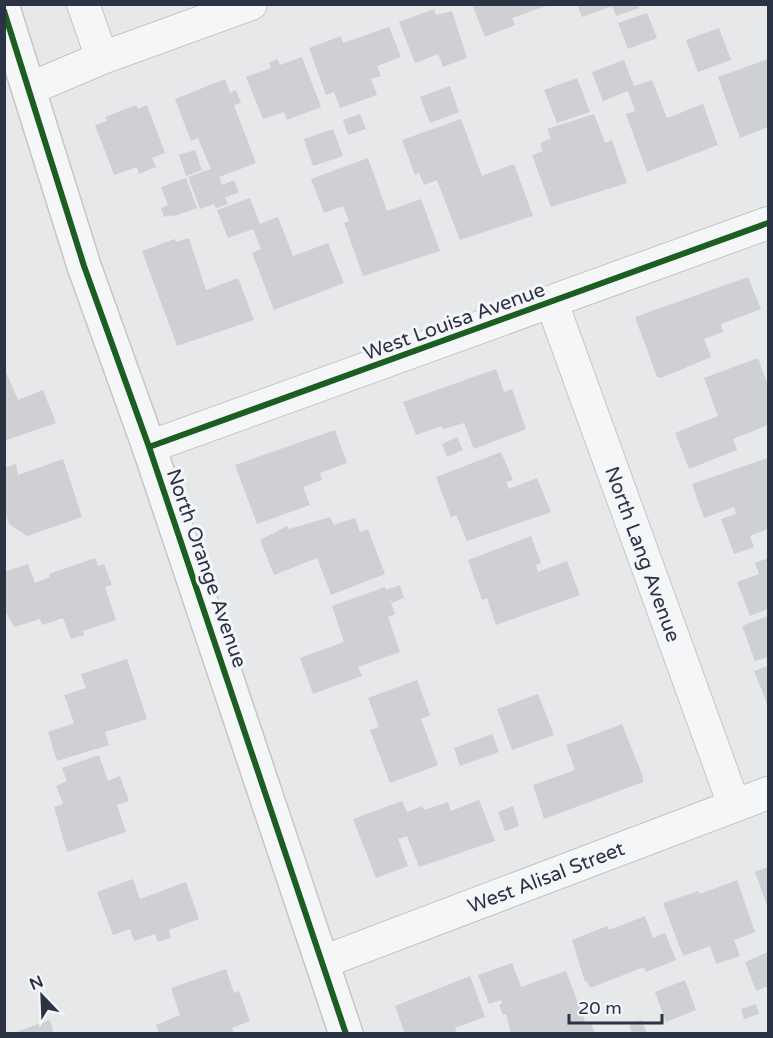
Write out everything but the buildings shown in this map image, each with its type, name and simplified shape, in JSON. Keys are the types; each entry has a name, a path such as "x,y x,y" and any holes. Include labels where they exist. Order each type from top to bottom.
{"street":[{"path":"83,4 102,58"},
{"path":"29,89 102,58 251,4"},
{"name":"North Orange Avenue","path":"4,11 84,266 149,447 346,1034"},
{"name":"West Louisa Avenue","path":"149,447 768,223"},
{"name":"North Lang Avenue","path":"552,303 734,805"},
{"name":"West Alisal Street","path":"323,962 768,794"}],"cycle path":[{"path":"4,11 84,266 149,447 346,1034"},
{"path":"149,447 768,223"}]}
